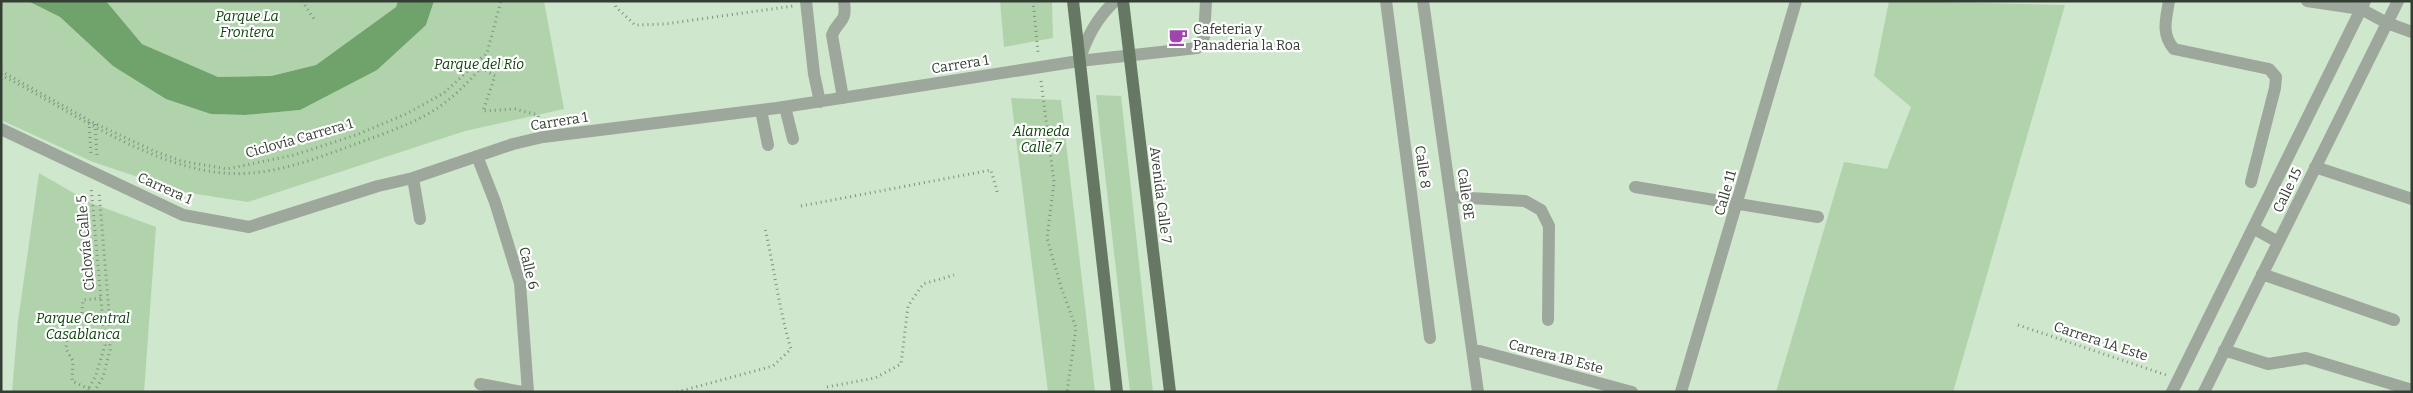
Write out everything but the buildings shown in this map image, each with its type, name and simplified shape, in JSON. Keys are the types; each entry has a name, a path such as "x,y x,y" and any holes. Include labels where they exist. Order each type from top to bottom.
{"main road":[{"path":"1073,1 1117,392"},
{"name":"Avenida Calle 7","path":"1123,1 1170,392"}],"street":[{"path":"1079,61 1087,36 1102,13 1115,1"},
{"name":"Carrera 1","path":"1,128 182,215 249,228 378,186 413,178 477,156 543,137 785,107 1128,54 1197,48 1204,37 1206,1"},
{"name":"Calle 8","path":"1386,1 1430,338"},
{"name":"Calle 8E","path":"1423,1 1478,392"},
{"name":"Calle 11","path":"1680,392 1738,204 1796,1"},
{"path":"2169,1 2165,32 2169,43 2174,49 2269,69 2276,76 2275,88 2251,182"},
{"path":"2307,1 2363,5 2387,23 2412,32"},
{"name":"Calle 15","path":"2204,392 2398,1"},
{"path":"843,98 832,35 844,20 848,2"},
{"path":"806,3 814,74 820,102"},
{"name":"Calle 15","path":"2172,392 2363,5"},
{"path":"785,107 793,139"},
{"path":"761,110 768,145"},
{"name":"Calle 6","path":"477,156 495,202 520,283 528,392"},
{"path":"2315,167 2412,199"},
{"path":"413,178 420,219"},
{"path":"1635,186 1818,217"},
{"path":"1451,197 1524,201 1541,210 1549,226 1548,320"},
{"path":"2253,228 2278,242"},
{"path":"2262,274 2394,320"},
{"name":"Carrera 1B Este","path":"1472,349 1591,386 1632,392"},
{"path":"2224,350 2268,364 2306,358 2412,390"},
{"path":"480,384 522,392"}],"path":[{"path":"302,1 314,19"},
{"name":"Ciclovía Carrera 1","path":"95,124 154,152 181,161 227,169 294,155 356,135 406,114 444,93 488,53 501,1"},
{"path":"614,1 616,7 635,25 665,24 806,3"},
{"path":"1033,1 1039,58"},
{"path":"1,71 162,159 191,168 221,173 250,173 275,170 399,128 439,107 464,86 481,68 495,76 483,112 515,109 538,115 543,137"},
{"path":"1,75 89,120"},
{"path":"1041,78 1054,182 1047,238 1061,287 1076,328 1068,392"},
{"name":"Ciclovía Calle 5","path":"88,390 96,375 104,345 102,298 91,203 94,172 89,120"},
{"path":"94,392 103,377 110,350 109,312 94,172 95,124"},
{"path":"801,206 991,170 998,195"},
{"path":"678,392 773,366 791,349 781,316 776,278 765,228"},
{"path":"827,387 875,378 901,364 908,306 922,284 954,275"},
{"path":"88,390 72,381 73,361 66,349 67,336 81,324 83,300 102,298"},
{"name":"Carrera 1A Este","path":"2018,326 2178,379"}],"green space":[{"name":"Parque del Río","path":"1,1 28,1 60,17 113,66 211,114 245,115 300,110 426,25 434,1 544,1 564,109 465,131 248,202 183,192 93,162 1,120"},
{"name":"Parque La Frontera","path":"106,1 398,1 396,7 316,65 271,76 218,77 142,44"},
{"path":"1000,1 1052,1 1053,38 1004,47"},
{"path":"1889,1 2065,5 1953,392 1776,392 1844,162 1887,169 1911,107 1874,76"},
{"path":"1096,95 1121,96 1153,392 1130,392"},
{"name":"Alameda Calle 7","path":"1011,98 1061,100 1095,392 1048,392"},
{"name":"Parque Central Casablanca","path":"39,173 91,203 156,227 144,392 12,392 18,321"}],"shaded area":[{"path":"28,1 106,1 142,44 218,77 271,76 316,65 396,7 398,1 434,1 426,25 377,70 300,110 245,115 211,114 166,99 113,66 60,17"}],"place":[{"name":"Cafeteria y Panaderia la Roa","path":"1178,37"}]}
